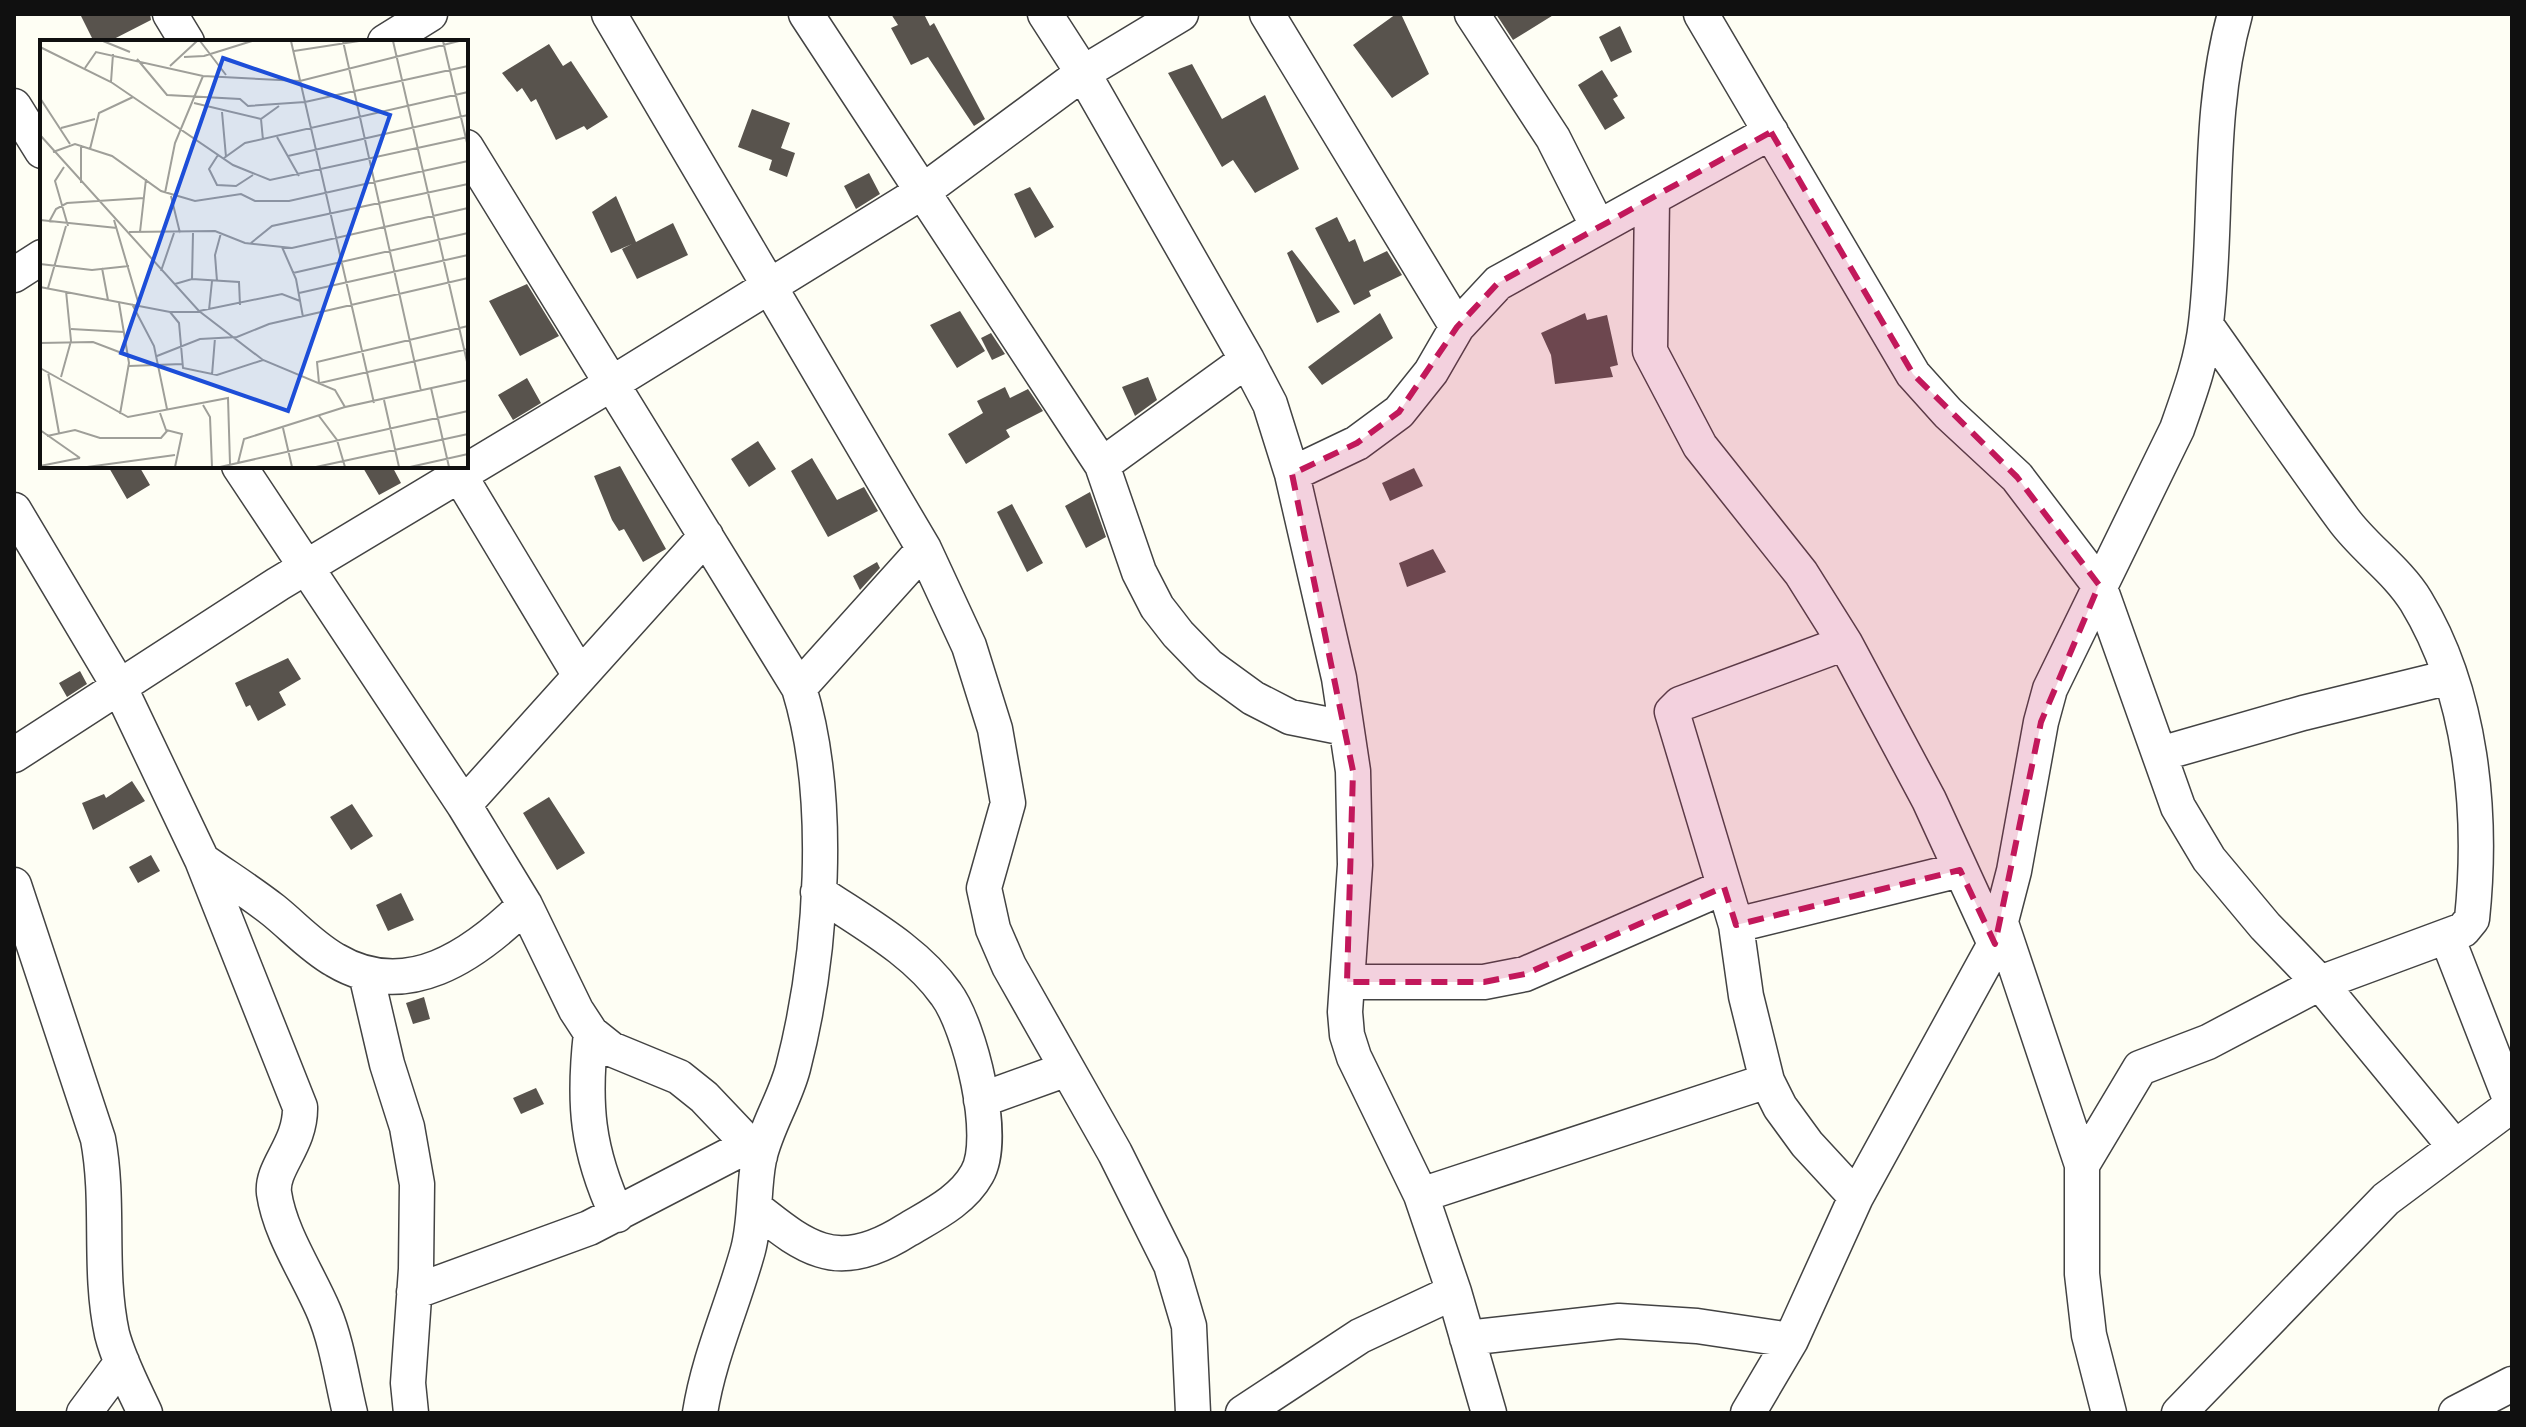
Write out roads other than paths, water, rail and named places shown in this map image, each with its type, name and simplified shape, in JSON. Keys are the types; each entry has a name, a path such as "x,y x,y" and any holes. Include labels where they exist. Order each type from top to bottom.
{"street":[{"path":"170,14 186,40"},
{"path":"392,33 430,14"},
{"path":"609,14 771,283 924,549 969,646 995,729 1008,811 984,888 993,929 1009,966 1145,1209 1171,1265 1189,1326 1193,1413"},
{"path":"806,14 1102,465 1139,572 1157,607 1209,666 1253,698 1290,717 1345,728"},
{"path":"1045,14 1083,73 1270,404 1292,474 1339,678 1353,771 1355,865 1347,982 1347,1035 1354,1057 1421,1195 1454,1292 1489,1413"},
{"path":"468,463 611,384 922,192 1083,73 1181,14"},
{"path":"1267,14 1457,327"},
{"path":"1472,14 1553,138 1598,227"},
{"path":"1701,14 1913,374 1948,413 2017,477 2099,585 2178,807 2209,859 2265,926 2320,983 2455,1147"},
{"path":"1748,1413 1791,1340 1856,1197 1998,933 2050,689 2177,429 2194,384 2206,325 2222,71 2235,14"},
{"path":"14,106 40,148"},
{"path":"1292,474 1357,443 1399,412 1431,372 1457,327 1498,283 1771,132"},
{"path":"468,150 799,688 808,717 819,799 818,892 808,990 793,1068 754,1151 755,1208 748,1248 713,1354 700,1413"},
{"path":"1652,198 1650,351 1700,446 1801,573 1845,643 1929,800 1960,870 1998,933 2082,1165 2082,1274 2089,1335 2109,1413"},
{"path":"14,275 40,258"},
{"path":"2082,1165 2140,1068 2208,1042 2320,983 2447,937 2469,926 2474,900 2473,778 2450,677 2438,642 2414,597 2345,523 2206,325"},
{"path":"1102,465 1247,360"},
{"path":"240,468 464,805 525,905 576,1010 591,1033 611,1049 679,1077 704,1097 754,1151"},
{"path":"14,755 456,470 579,674"},
{"path":"14,510 120,688 202,860 300,1107 300,1126 278,1171 274,1189 278,1212 326,1315 350,1413"},
{"path":"464,805 706,536"},
{"path":"799,688 924,549"},
{"path":"1845,643 1680,704 1672,712 1736,925 1746,996 1767,1081 1780,1107 1807,1144 1856,1197"},
{"path":"2160,754 2303,713 2450,677"},
{"path":"202,860 335,960 366,974 409,975 445,965 472,952 525,905"},
{"path":"1736,925 1960,870"},
{"path":"14,885 98,1139 105,1176 107,1299 112,1334 145,1413"},
{"path":"1347,982 1484,982 1525,974 1724,887"},
{"path":"755,1208 799,1241 824,1252 855,1252 884,1244 955,1202 978,1173 985,1143 981,1100 961,1021 947,994 920,966 818,892"},
{"path":"2179,1413 2386,1199 2512,1104 2447,937"},
{"path":"366,974 387,1064 414,1156 417,1184 408,1383 411,1413"},
{"path":"591,1033 585,1106 601,1181 617,1215"},
{"path":"981,1100 1067,1069"},
{"path":"1421,1195 1767,1081"},
{"path":"414,1292 617,1215 754,1151"},
{"path":"1243,1413 1360,1336 1454,1292"},
{"path":"1467,1338 1619,1321 1697,1326 1791,1340"},
{"path":"84,1413 122,1362"},
{"path":"2456,1413 2512,1384"}]}
